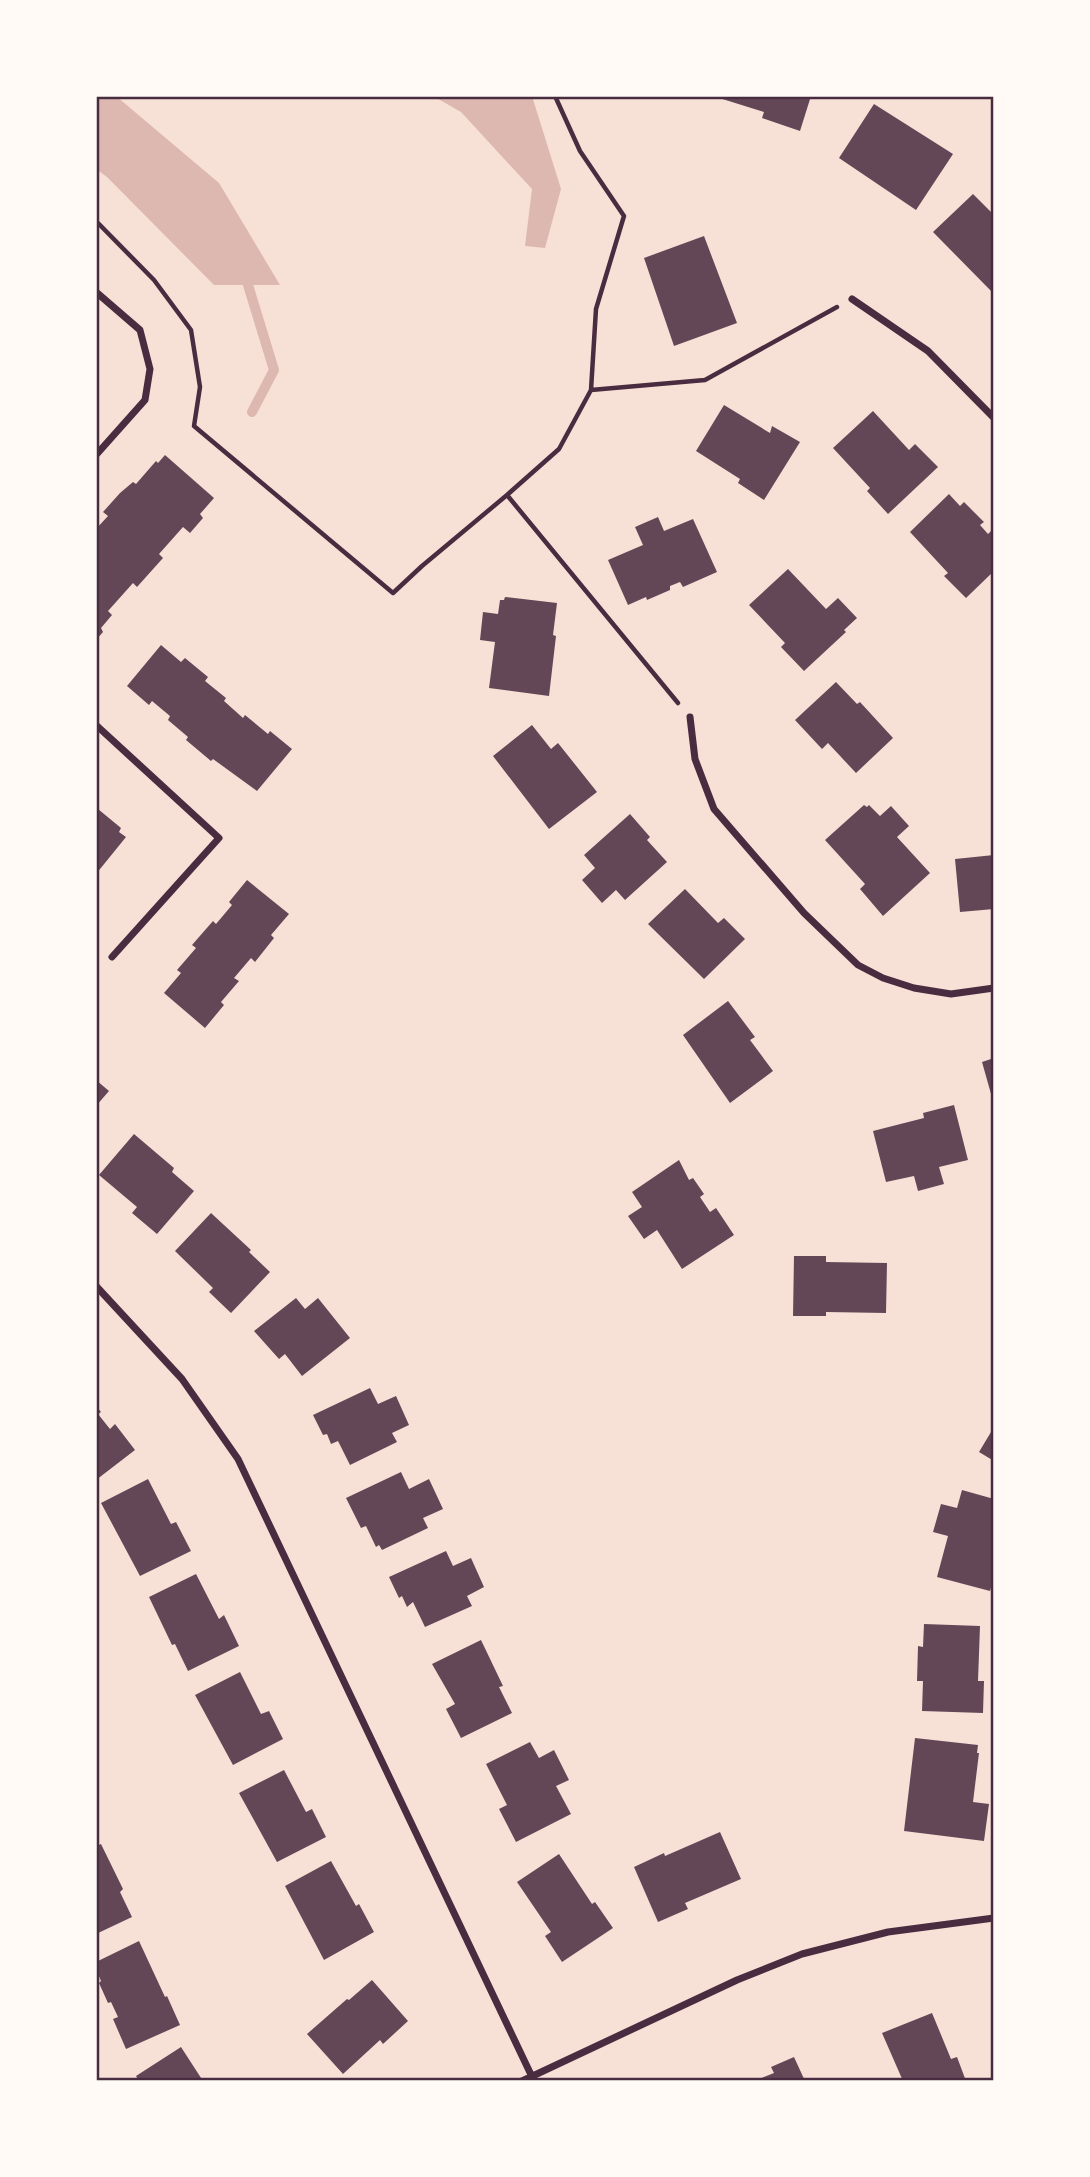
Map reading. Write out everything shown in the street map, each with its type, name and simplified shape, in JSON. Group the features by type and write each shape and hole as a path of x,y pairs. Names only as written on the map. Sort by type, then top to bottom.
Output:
{"street":[{"path":"96,292 140,330 150,369 145,400 96,455"},
{"path":"852,299 928,351 994,418"},
{"path":"690,717 695,759 714,809 804,913 858,965 883,978 914,988 951,994 994,988"},
{"path":"96,725 219,838 112,957"},
{"path":"96,1286 182,1379 238,1459 533,2079"},
{"path":"523,2081 533,2079 737,1980 802,1954 888,1932 994,1918"}],"path":[{"path":"96,221 154,280 191,330 200,387 194,426 393,593 559,449 591,390 596,309 624,216 580,151 555,96"},
{"path":"591,390 705,380 852,299"},
{"path":"507,495 690,717"}],"shaded area":[{"path":"96,96 116,96 219,183 280,285 214,285 96,169"},
{"path":"433,96 532,96 561,189 545,248 525,246 532,189 461,112"}],"building":[{"path":"811,96 800,131 762,118 764,112 716,97"},
{"path":"874,104 953,154 916,210 839,158"},
{"path":"973,194 994,215 994,294 933,232"},
{"path":"704,236 737,323 674,346 644,258"},
{"path":"724,405 770,433 772,426 800,442 764,500 738,483 740,479 696,451"},
{"path":"873,411 909,450 915,444 938,467 888,514 867,491 870,488 833,448"},
{"path":"165,455 214,498 200,514 203,518 190,533 183,527 159,554 163,558 137,587 133,583 108,611 112,615 101,628 103,632 96,640 96,529 108,516 103,512 120,493 133,482 136,484 156,461 158,463"},
{"path":"949,494 960,506 964,502 984,522 980,525 988,534 994,528 994,571 966,598 944,576 948,573 910,532"},
{"path":"658,517 664,531 693,519 717,572 683,587 680,582 670,586 670,590 628,605 608,560 643,545 635,527"},
{"path":"788,569 826,609 838,598 857,618 844,630 846,632 804,671 781,647 785,643 749,605"},
{"path":"505,597 557,603 549,696 489,688 495,642 480,640 483,612 498,614 500,600"},
{"path":"161,645 181,662 185,658 208,677 205,681 226,698 224,701 243,718 245,715 292,749 257,791 213,759 211,761 186,740 188,737 168,720 170,716 152,701 149,705 127,686"},
{"path":"836,682 857,704 860,702 893,738 856,773 828,743 822,749 795,720"},
{"path":"532,725 551,749 558,743 597,792 549,829 493,756"},
{"path":"864,805 869,805 880,816 891,806 909,826 897,837 930,873 883,916 860,889 865,884 825,840"},
{"path":"98,809 121,828 119,832 126,837 96,874"},
{"path":"630,814 650,837 647,840 667,862 625,900 616,890 602,903 582,880 595,868 584,855"},
{"path":"994,855 994,909 960,912 955,859"},
{"path":"247,880 289,914 271,935 274,938 255,962 251,958 234,978 239,981 221,1002 224,1005 205,1028 164,993 181,973 177,970 196,948 192,945 213,921 216,924 232,905 229,902"},
{"path":"685,889 718,923 724,918 745,939 704,979 648,924"},
{"path":"728,1001 755,1037 750,1040 773,1071 730,1103 683,1035"},
{"path":"994,1058 994,1101 993,1101 982,1062"},
{"path":"96,1080 109,1091 96,1106"},
{"path":"954,1105 968,1160 939,1167 944,1184 918,1191 914,1176 886,1182 873,1131 924,1118 923,1113"},
{"path":"134,1134 174,1168 172,1172 194,1191 157,1234 132,1213 137,1207 99,1175"},
{"path":"679,1160 689,1180 693,1178 704,1194 700,1197 710,1212 716,1208 734,1235 682,1269 657,1230 644,1239 628,1216 642,1207 632,1192"},
{"path":"211,1213 251,1250 249,1252 270,1272 231,1313 209,1292 213,1288 175,1251"},
{"path":"794,1256 826,1256 826,1262 887,1263 886,1313 826,1312 826,1316 793,1316"},
{"path":"296,1298 305,1309 318,1298 350,1338 302,1376 285,1354 279,1359 254,1331"},
{"path":"370,1388 378,1404 396,1396 409,1425 392,1433 397,1442 350,1465 338,1441 331,1444 313,1415"},
{"path":"96,1406 101,1412 98,1414 110,1429 115,1424 135,1450 96,1480"},
{"path":"994,1427 994,1461 979,1452"},
{"path":"401,1472 409,1489 429,1479 443,1509 423,1518 428,1528 382,1550 379,1545 376,1547 366,1526 361,1528 346,1498"},
{"path":"148,1479 171,1524 176,1522 191,1551 140,1576 101,1503"},
{"path":"962,1490 994,1499 994,1578 990,1591 937,1577 948,1536 933,1532 941,1504 957,1508"},
{"path":"446,1551 453,1566 471,1558 484,1587 467,1596 472,1606 425,1627 413,1602 407,1607 402,1596 399,1598 389,1577"},
{"path":"196,1574 219,1619 224,1615 239,1646 188,1671 149,1597"},
{"path":"924,1624 980,1626 978,1681 984,1681 983,1713 922,1711 923,1681 917,1681 918,1646 923,1647"},
{"path":"481,1640 503,1686 499,1687 512,1713 461,1738 446,1709 455,1704 432,1664"},
{"path":"240,1672 261,1714 269,1711 283,1739 233,1765 195,1695"},
{"path":"915,1738 978,1745 973,1802 989,1804 984,1841 904,1831"},
{"path":"530,1742 539,1758 554,1750 569,1780 556,1786 571,1814 516,1842 499,1809 507,1805 486,1764"},
{"path":"284,1770 306,1812 312,1809 326,1837 277,1862 239,1793"},
{"path":"720,1832 741,1879 685,1903 688,1909 658,1922 634,1867"},
{"path":"101,1844 123,1889 120,1892 132,1917 96,1934 96,1846"},
{"path":"559,1854 592,1904 595,1902 613,1928 562,1962 545,1936 551,1932 517,1882"},
{"path":"331,1861 374,1932 324,1960 285,1886"},
{"path":"139,1941 180,2025 126,2049 113,2019 118,2017 99,1983 101,1981 96,1962"},
{"path":"372,1980 408,2021 383,2044 380,2040 343,2074 307,2034"},
{"path":"932,2013 951,2059 957,2057 966,2081 903,2081 882,2033"},
{"path":"181,2047 203,2081 139,2081 136,2076"},
{"path":"794,2057 805,2081 754,2081 774,2073 771,2067"}],"waterway":[{"path":"248,285 274,370 252,412"}]}
